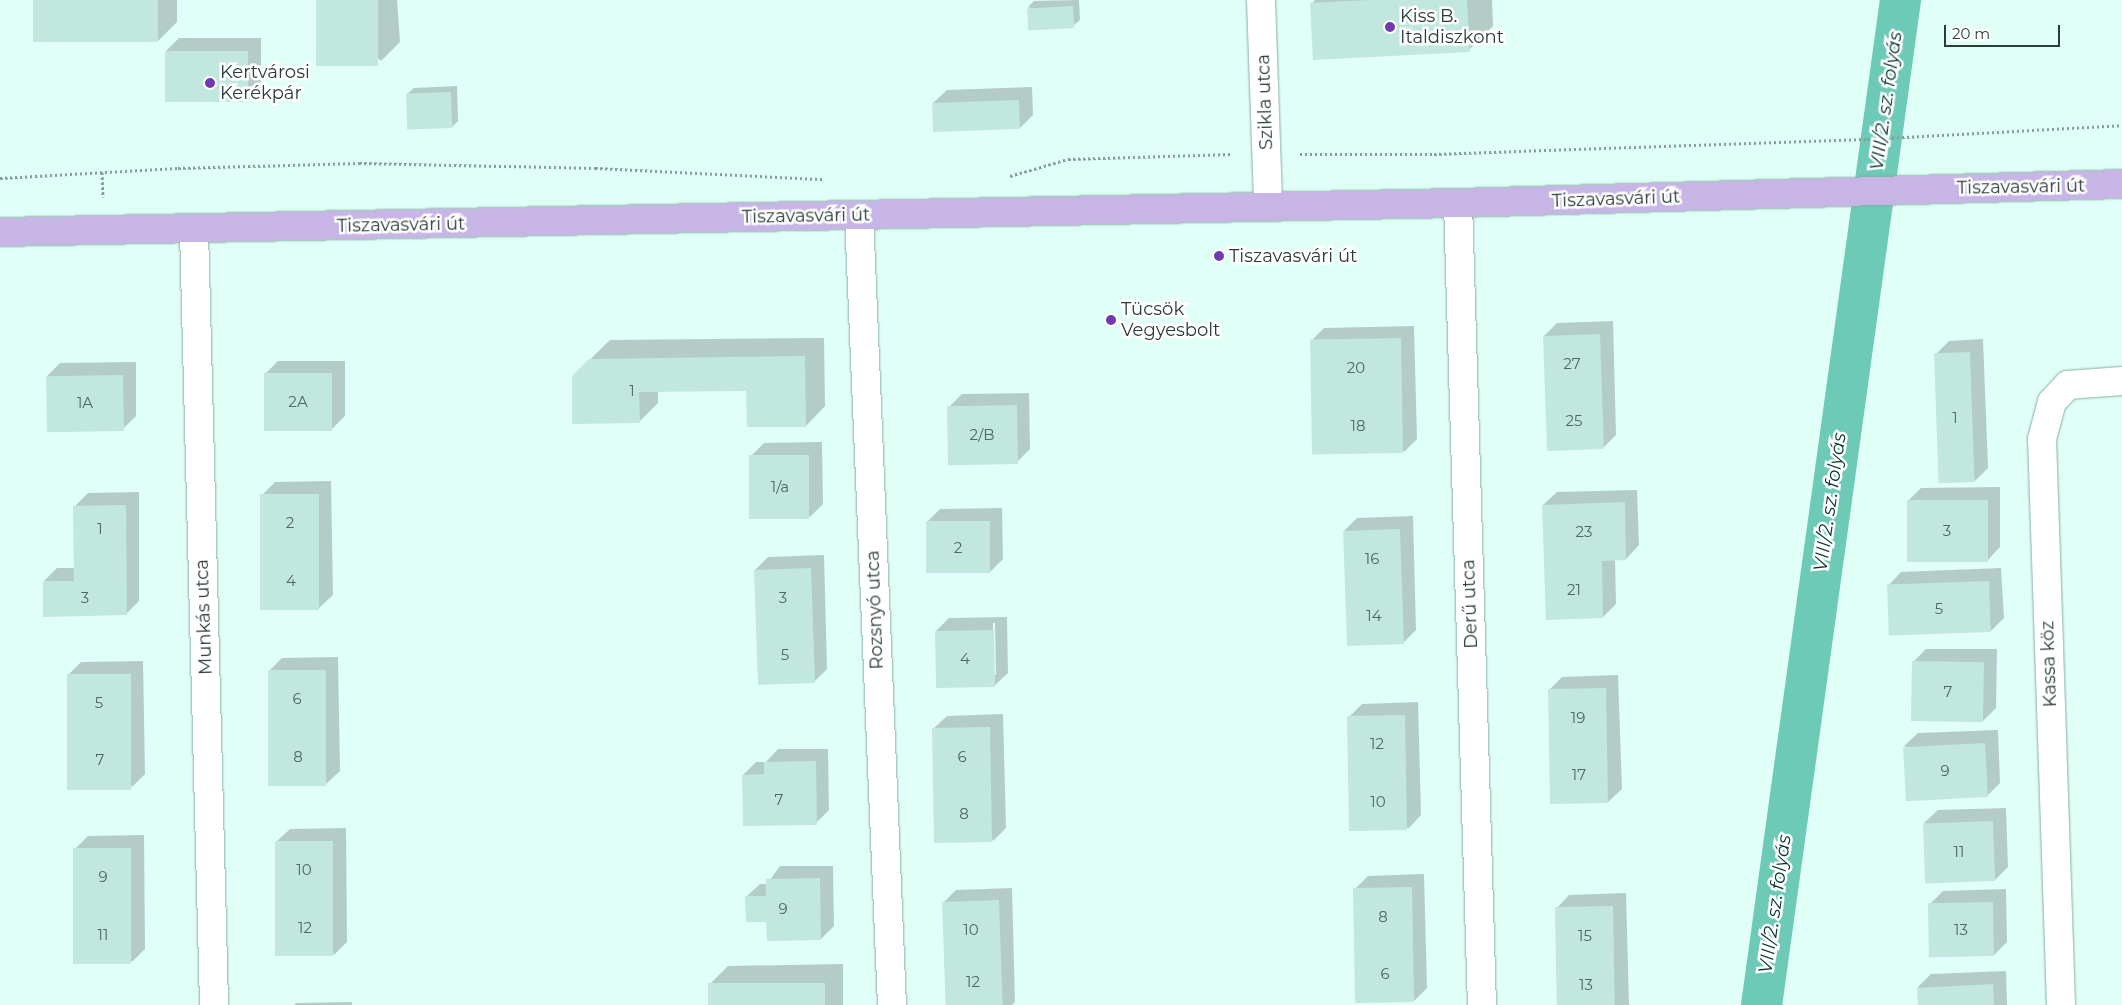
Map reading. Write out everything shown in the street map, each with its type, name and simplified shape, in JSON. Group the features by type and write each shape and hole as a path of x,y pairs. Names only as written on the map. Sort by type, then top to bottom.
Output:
{"main road":[{"name":"Tiszavasvári út","path":"0,232 194,230 1268,205 1458,203 2122,184"}],"street":[{"name":"Szikla utca","path":"1261,0 1268,154 1268,205"},
{"name":"Derű utca","path":"1458,203 1482,1005"},
{"name":"Rozsnyó utca","path":"859,215 892,1005"},
{"name":"Munkás utca","path":"194,230 214,1005"},
{"name":"Kassa köz","path":"2061,1005 2042,439 2052,402 2068,386 2122,381"}],"path":[{"path":"1006,177 1068,159 1268,154 1434,154 1867,139 2122,125"},
{"path":"0,178 178,168 359,163 595,168 835,180"}],"building":[{"path":"33,0 158,0 158,42 33,42"},
{"path":"316,0 378,0 378,66 316,66"},
{"name":"Kiss B. Italdiszkont","path":"1368,0 1467,0 1470,52 1313,60 1310,3"},
{"path":"1073,6 1074,28 1028,30 1027,8"},
{"path":"165,51 248,51 248,102 165,102"},
{"path":"451,92 452,128 407,130 406,94"},
{"path":"1019,100 1020,129 933,132 932,103"},
{"path":"1600,334 1604,449 1547,451 1543,336"},
{"path":"1401,338 1403,453 1312,455 1310,340"},
{"path":"1970,352 1975,482 1939,483 1934,353"},
{"path":"805,356 806,427 747,427 746,391 639,392 640,423 572,424 572,376 589,359"},
{"path":"264,373 332,373 332,431 264,431"},
{"path":"123,375 124,431 47,432 46,376"},
{"path":"1017,405 1018,464 948,465 947,406"},
{"path":"749,455 809,455 809,519 749,519"},
{"path":"260,494 319,494 319,610 260,610"},
{"path":"1907,500 1988,500 1988,562 1907,562"},
{"path":"1625,502 1626,560 1602,561 1603,618 1546,620 1542,505"},
{"path":"126,505 127,615 43,617 43,581 74,581 73,506"},
{"path":"926,521 990,521 990,573 926,573"},
{"path":"1400,529 1404,644 1347,646 1343,531"},
{"path":"811,568 815,683 758,685 754,570"},
{"path":"1989,581 1991,632 1889,636 1887,585"},
{"path":"994,630 995,687 936,688 935,631"},
{"path":"1912,661 1984,662 1983,722 1911,721"},
{"path":"268,670 326,670 326,786 268,786"},
{"path":"67,674 131,674 131,790 67,790"},
{"path":"1606,688 1608,803 1550,804 1548,689"},
{"path":"1405,715 1407,830 1349,831 1347,716"},
{"path":"990,727 992,842 934,843 932,728"},
{"path":"1985,743 1988,797 1906,801 1903,747"},
{"path":"816,761 817,825 743,826 742,775 764,774 764,762"},
{"path":"1993,821 1995,881 1925,883 1923,823"},
{"path":"275,841 333,841 333,956 275,956"},
{"path":"73,848 131,848 131,964 73,964"},
{"path":"820,878 821,940 767,941 766,922 746,922 745,896 766,896 766,879"},
{"path":"1412,887 1414,1002 1355,1003 1353,888"},
{"path":"999,900 1003,1005 946,1005 942,902"},
{"path":"1993,902 1994,956 1929,957 1928,903"},
{"path":"1613,906 1615,1005 1557,1005 1555,907"},
{"path":"708,983 825,983 825,1005 708,1005"},
{"path":"1993,984 1994,1005 1918,1005 1917,988"}],"waterway":[{"name":"VIII/2. sz. folyás","path":"1761,1005 1900,0"}],"place":[{"name":"Kiss B. Italdiszkont","path":"1390,27"},
{"name":"Kertvárosi Kerékpár","path":"210,83"},
{"name":"Tiszavasvári út","path":"1219,256"},
{"name":"Tücsök Vegyesbolt","path":"1111,320"}]}
